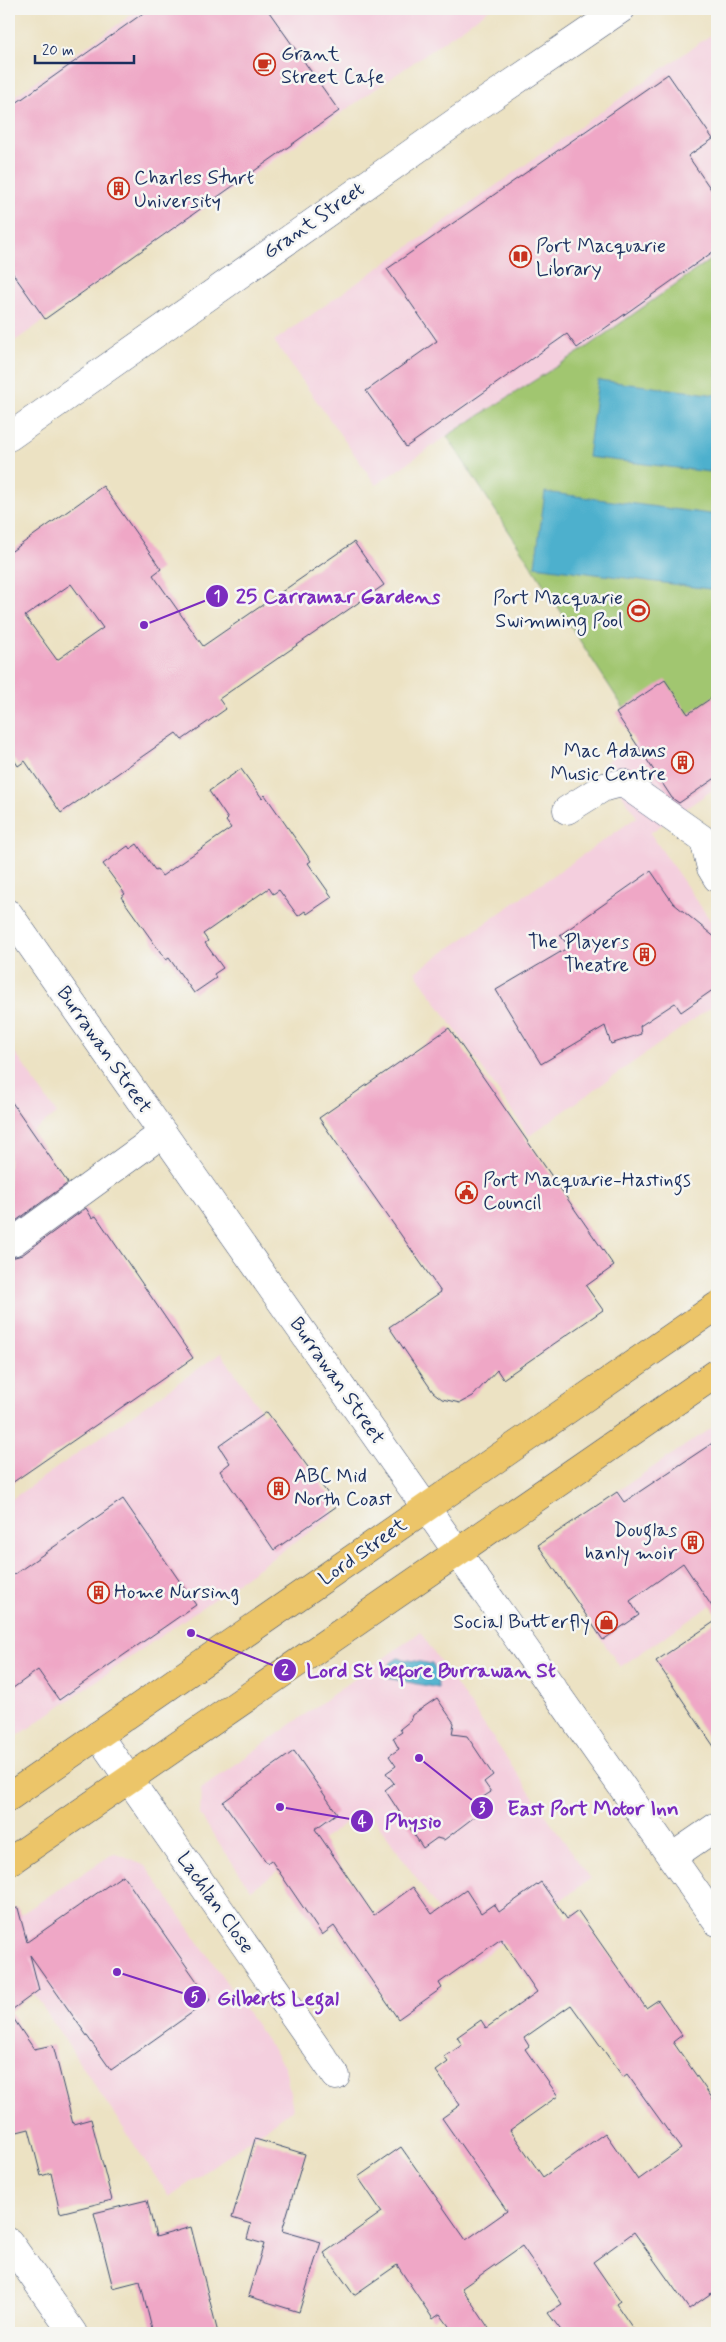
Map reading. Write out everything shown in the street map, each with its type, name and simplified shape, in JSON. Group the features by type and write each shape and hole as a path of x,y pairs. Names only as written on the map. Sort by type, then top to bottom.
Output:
{"main road":[{"name":"Lord Street","path":"9,1797 717,1306"},
{"path":"9,1862 717,1373"}],"street":[{"name":"Grant Street","path":"9,437 476,107 621,9"},
{"path":"567,810 604,786 623,783 704,840 711,868 717,878"},
{"name":"Burrawan Street","path":"9,914 717,1922"},
{"path":"13,1242 163,1133"},
{"name":"Lachlan Close","path":"98,1735 336,2076"},
{"path":"672,1857 717,1826"},
{"path":"9,2242 73,2333"}],"shaded area":[{"name":"Charles Sturt University","path":"140,9 490,9 9,345 9,100"},
{"name":"Port Macquarie Library","path":"715,32 717,35 717,255 584,349 447,436 376,485 274,341"},
{"path":"717,689 717,787 650,833 717,930 717,1003 529,1136 415,972 637,817 602,765"},
{"path":"9,1044 57,1114 9,1148"},
{"path":"221,1353 334,1515 9,1742 9,1501"},
{"path":"717,1424 717,1601 620,1667 538,1545"},
{"path":"420,1632 590,1879 475,1962 367,1808 251,1890 200,1815 201,1789"},
{"path":"114,1853 146,1866 285,2067 293,2109 169,2197 9,1956 9,1922"}],"green space":[{"name":"Port Macquarie Swimming Pool","path":"717,255 717,740 647,744 447,436 584,349"}],"water":[{"path":"598,380 717,395 717,414 710,472 588,457"},
{"path":"545,492 717,515 717,590 535,566"},
{"path":"398,1658 432,1664 437,1672 438,1688 387,1678 389,1664"}],"building":[{"name":"Charles Sturt University","path":"149,9 267,9 339,111 45,319 9,268 9,108"},
{"name":"Port Macquarie Library","path":"668,74 713,139 688,156 717,198 717,249 577,348 567,334 406,447 366,391 437,341 387,269"},
{"path":"103,486 161,569 153,575 203,646 354,542 384,585 219,699 226,709 182,740 176,733 61,813 25,761 18,766 9,752 9,553","holes":["71,584 103,628 57,660 25,616"]},
{"name":"Mac Adams Music Centre","path":"665,680 688,714 717,694 717,777 679,803 672,798 616,713"},
{"path":"241,769 262,798 265,795 311,861 308,863 332,897 307,914 305,911 298,916 279,890 273,894 269,888 203,934 208,941 205,943 223,968 214,974 216,978 194,993 169,958 166,960 121,897 125,894 103,864 128,846 130,849 137,844 155,870 157,869 162,876 231,828 226,821 228,819 209,791"},
{"name":"The Players Theatre","path":"651,871 673,903 717,939 717,987 681,1012 675,1003 640,1026 641,1034 611,1044 605,1026 541,1064 496,990 569,947 560,935"},
{"name":"Port Macquarie-Hastings Council","path":"449,1028 614,1266 586,1286 603,1310 503,1379 497,1370 473,1396 460,1403 442,1399 433,1392 389,1327 441,1292 319,1118"},
{"path":"9,1098 68,1183 9,1226"},
{"path":"86,1208 92,1218 96,1216 193,1358 9,1485 9,1257 22,1255"},
{"name":"ABC Mid North Coast","path":"267,1412 337,1506 274,1550 220,1471 230,1463 219,1446"},
{"path":"717,1440 717,1614 683,1563 630,1601 639,1615 603,1640 538,1545 617,1492 624,1502"},
{"name":"Home Nursing","path":"123,1499 196,1605 59,1700 38,1670 9,1691 9,1578"},
{"path":"717,1620 717,1751 656,1661"},
{"path":"437,1698 454,1723 452,1734 467,1736 493,1775 484,1782 491,1792 480,1799 486,1808 444,1840 437,1838 423,1848 385,1790 394,1783 386,1773 396,1766 389,1756 399,1749 393,1738 402,1732 400,1729 410,1721 412,1715"},
{"path":"294,1751 337,1813 315,1829 374,1915 413,1887 432,1914 466,1890 481,1913 494,1904 499,1912 541,1882 567,1919 578,1911 646,2008 658,2000 682,2035 673,2042 717,2105 717,2289 689,2309 634,2232 593,2262 620,2301 616,2304 636,2333 563,2333 548,2313 562,2304 522,2246 462,2288 492,2333 454,2333 440,2314 433,2319 397,2265 354,2295 324,2253 382,2212 358,2177 401,2147 466,2240 507,2211 442,2118 460,2105 436,2071 448,2062 444,2057 462,2045 457,2037 481,2020 486,2028 537,1992 501,1939 439,1983 442,1988 398,2019 334,1926 322,1935 271,1860 267,1863 223,1802","holes":["571,2005 623,2077 627,2074 681,2149 638,2180 605,2133 543,2177 510,2130 558,2096 525,2049 529,2046 524,2038"]},
{"path":"123,1875 210,2000 111,2070 30,1955 39,1990 9,2012 9,1909 18,1908 27,1942"},
{"path":"9,2012 34,2049 53,2045 73,2124 91,2119 112,2200 60,2213 51,2173 41,2176 29,2129 9,2134"},
{"path":"255,2139 305,2154 282,2231 321,2242 299,2312 248,2296 264,2244 247,2239 251,2224 232,2218"},
{"path":"147,2200 156,2237 191,2227 218,2333 153,2333 140,2281 113,2288 94,2213"}],"place":[{"name":"Grant Street Cafe","path":"265,65"},
{"name":"Charles Sturt University","path":"118,189"},
{"name":"Port Macquarie Library","path":"520,257"},
{"name":"Port Macquarie Swimming Pool","path":"639,610"},
{"name":"25 Carramar Gardens","path":"144,625"},
{"name":"Mac Adams Music Centre","path":"682,763"},
{"name":"The Players Theatre","path":"645,954"},
{"name":"Port Macquarie-Hastings Council","path":"467,1192"},
{"name":"ABC Mid North Coast","path":"278,1488"},
{"name":"Douglas hanly moir","path":"693,1542"},
{"name":"Home Nursing","path":"98,1592"},
{"name":"Social Butterfly","path":"606,1622"},
{"name":"Lord St before Burrawan St","path":"191,1633"},
{"name":"East Port Motor Inn","path":"419,1758"},
{"name":"Physio","path":"280,1807"},
{"name":"Gilberts Legal","path":"117,1972"}]}
